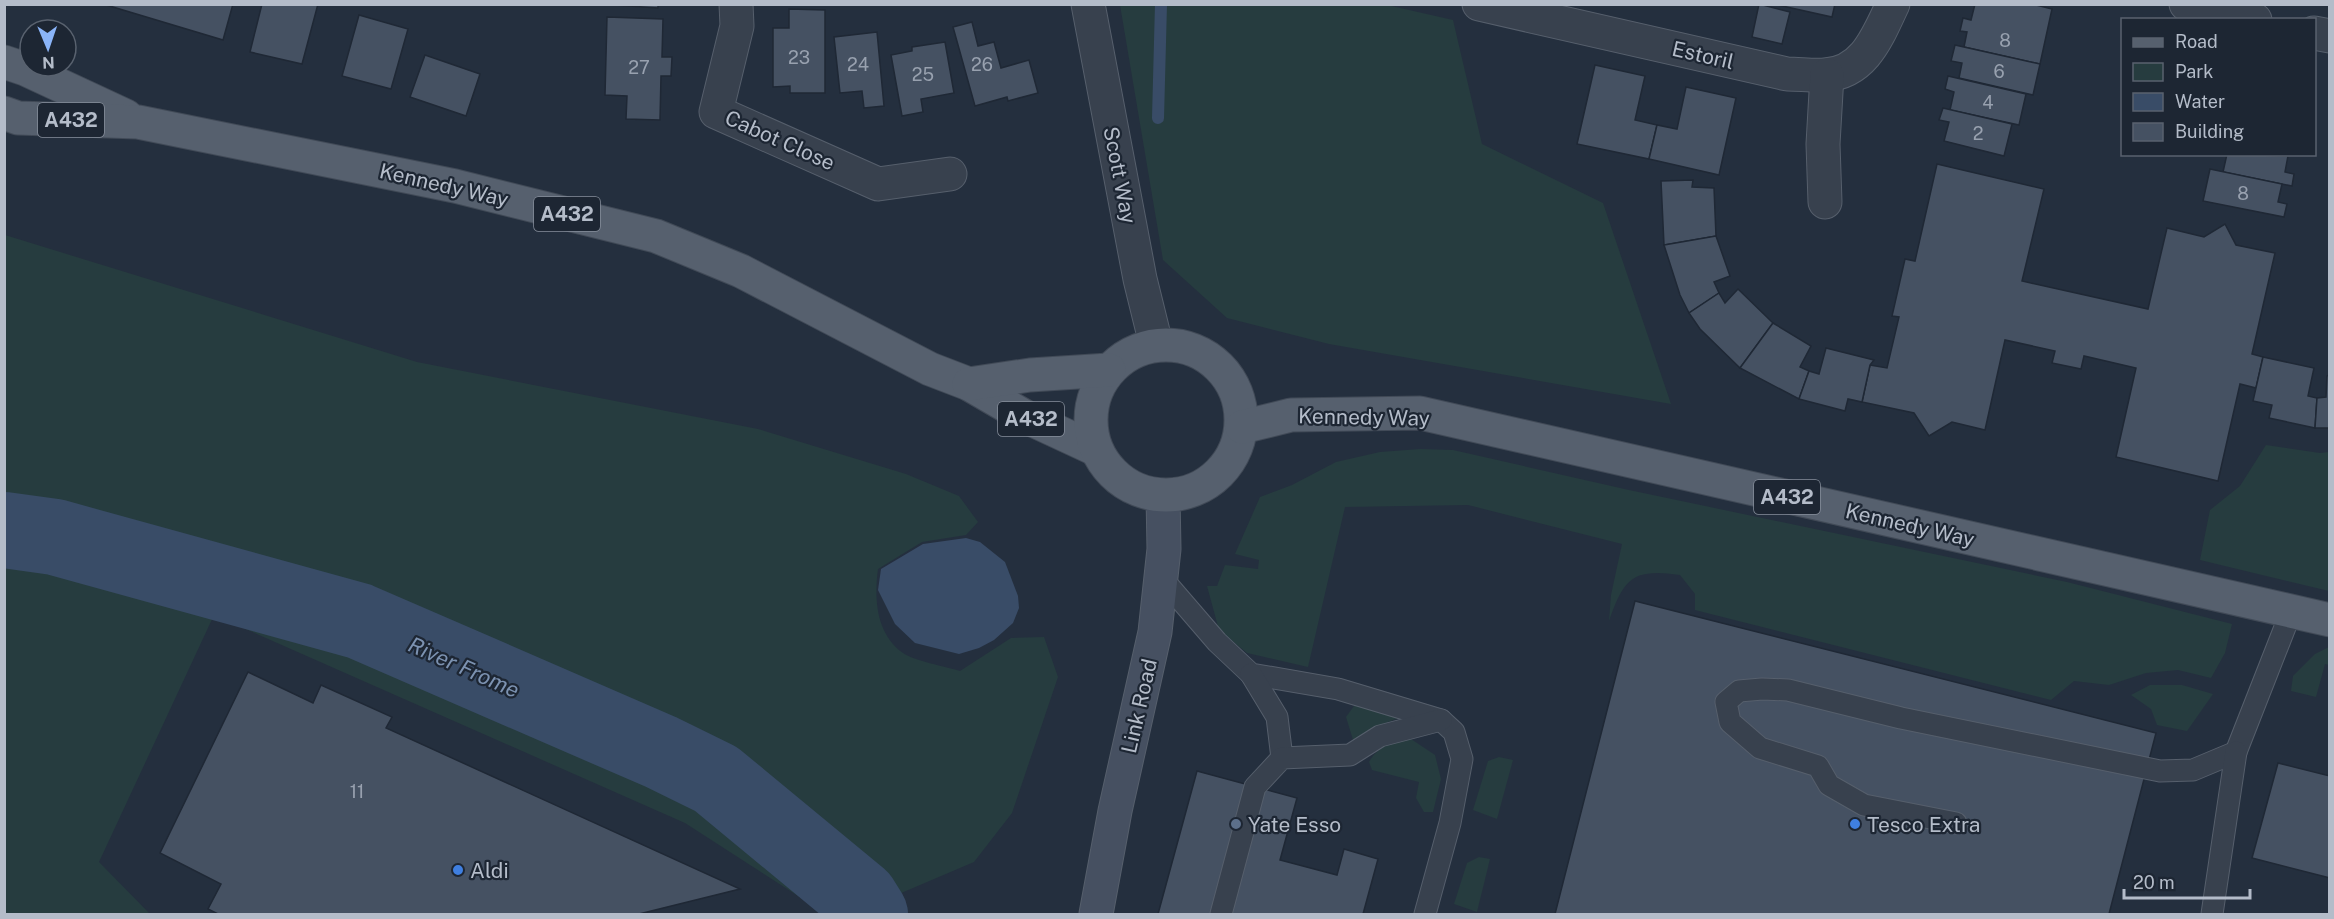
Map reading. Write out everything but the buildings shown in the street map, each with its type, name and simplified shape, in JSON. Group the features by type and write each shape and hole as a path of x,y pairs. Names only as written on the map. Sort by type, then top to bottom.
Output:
{"main road":[{"name":"Kennedy Way","path":"4,62 25,69 138,122"},
{"name":"Kennedy Way","path":"4,114 18,118 138,122 455,186 656,236 741,271 930,369 969,384 1024,416 1095,449"},
{"name":"A432","path":"1156,344 1187,346 1214,360 1234,384 1242,428 1234,455 1216,478 1191,493 1163,496 1135,490 1111,473 1095,449 1089,420 1094,393 1108,370 1130,353 1156,344"},
{"name":"Kennedy Way","path":"969,384 1030,375 1108,370"},
{"name":"Kennedy Way","path":"1242,428 1291,415 1420,413 2330,620"},
{"name":"Link Road","path":"1096,915 1115,811 1155,632 1164,549 1163,496"}],"street":[{"name":"Cabot Close","path":"736,4 737,26 716,112 878,184 950,174"},
{"name":"Scott Way","path":"1088,4 1140,279 1156,344"},
{"name":"Estoril","path":"1479,4 1788,74 1827,75 1853,67 1871,50 1893,4"},
{"path":"2186,4 2246,18"},
{"path":"1825,202 1823,144 1827,75"}],"lane":[{"path":"1161,577 1217,642 1251,674 1277,717 1282,758"},
{"path":"2212,915 2236,752 2291,612"},
{"path":"1251,674 1338,689 1441,720 1454,732 1462,759 1450,823 1425,915"},
{"path":"1956,823 1864,805 1829,784 1818,766 1760,748 1730,722 1726,702 1739,691 1788,690 1901,718 2160,771 2193,770 2236,752"},
{"path":"1221,915 1255,787 1282,758 1350,755 1380,736 1441,720"}],"green space":[{"path":"1120,5 1387,5 1453,20 1482,144 1603,203 1671,404 1329,344 1227,318 1163,260"},
{"path":"5,235 417,362 758,429 906,474 959,496 978,522 966,535 922,542 878,569 877,604 887,636 903,653 922,661 960,671 1011,638 1044,637 1058,677 1012,813 974,862 852,914 826,914 685,823 214,615 99,862 150,914 5,914"},
{"path":"2266,445 2320,453 2329,452 2329,591 2200,560 2210,510 2240,486"},
{"path":"1420,449 1453,450 1629,490 2067,582 2232,624 2225,653 2211,678 2178,670 2146,673 2109,685 2074,681 2051,700 1695,610 1695,594 1680,575 1651,573 1632,579 1620,595 1609,621 1611,595 1622,544 1468,505 1345,507 1308,667 1247,653 1219,630 1207,586 1217,586 1225,565 1258,569 1259,560 1235,554 1260,497 1292,485 1336,462 1380,452"},
{"path":"2329,647 2329,665 2325,664 2316,697 2291,691 2293,676 2315,654"},
{"path":"2150,685 2182,685 2213,694 2187,731 2157,725 2151,709 2131,695"},
{"path":"1354,706 1369,706 1402,717 1376,727 1354,743 1346,717"},
{"path":"1411,739 1435,755 1441,779 1433,812 1424,812 1416,798 1419,782 1372,770 1369,762 1387,745"},
{"path":"1499,757 1513,760 1497,819 1473,810 1488,761"},
{"path":"1479,857 1490,859 1477,912 1454,904 1467,863"}],"water":[{"path":"966,538 980,542 1005,562 1018,596 1019,608 1013,623 994,640 979,648 959,654 915,643 895,624 878,590 881,569 923,544"}],"waterway":[{"path":"1158,118 1161,4"},
{"name":"River Frome","path":"4,530 55,537 359,621 661,752 716,779 860,898 870,914"}],"place":[{"name":"Yate Esso","path":"1236,824"},
{"name":"Tesco Extra","path":"1855,824"},
{"name":"Aldi","path":"458,870"}]}
